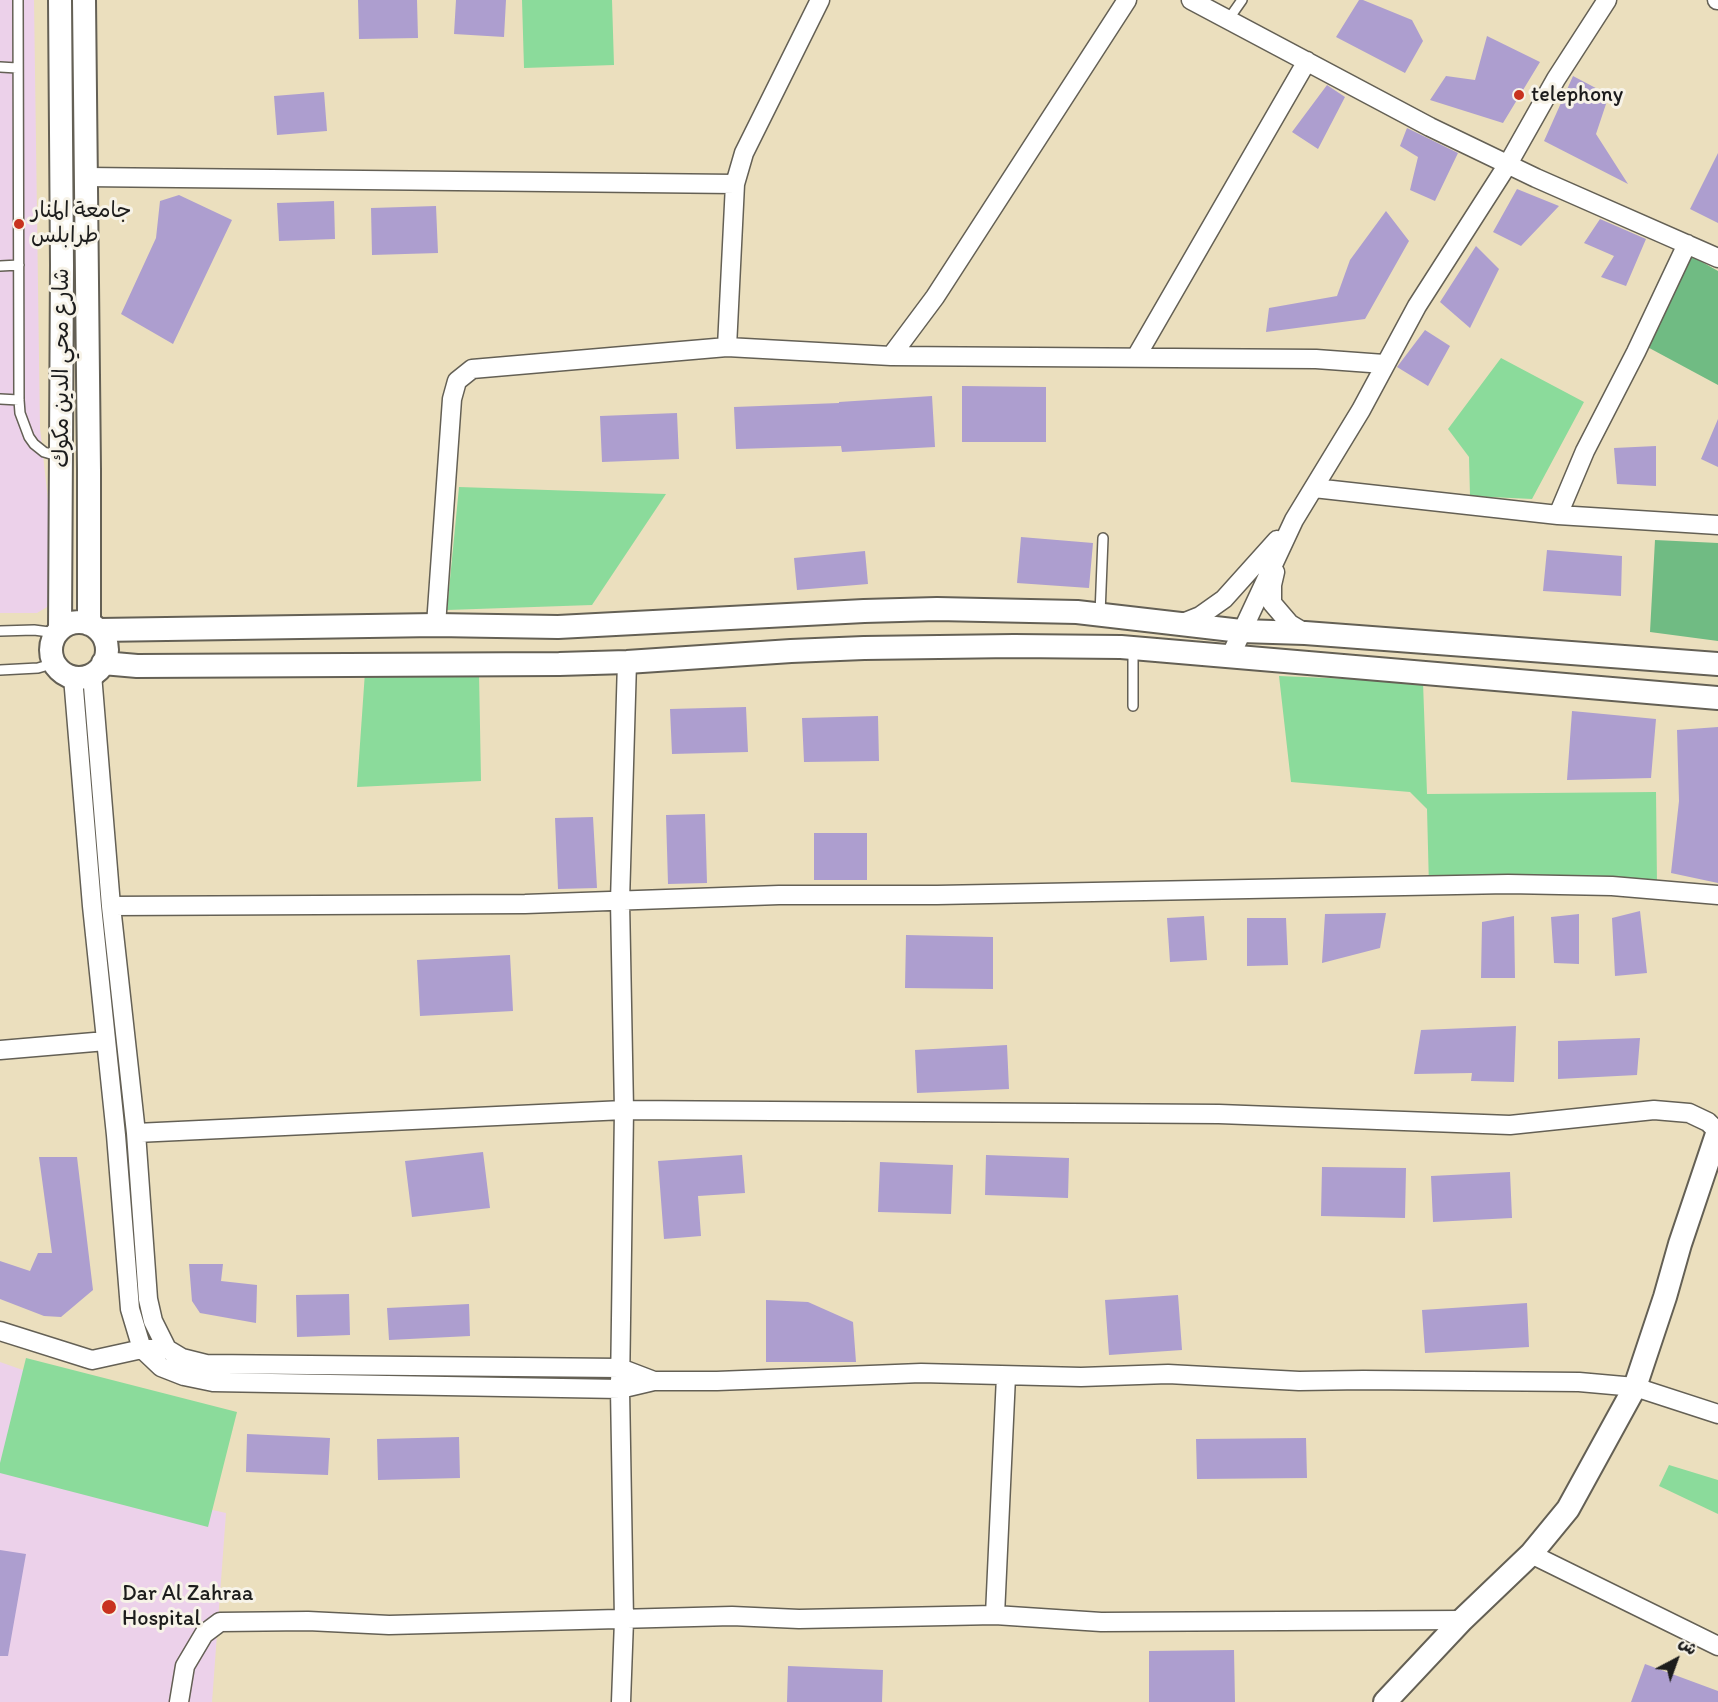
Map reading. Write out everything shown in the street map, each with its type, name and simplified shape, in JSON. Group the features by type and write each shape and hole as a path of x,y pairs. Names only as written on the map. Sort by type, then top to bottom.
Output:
{"street":[{"name":"شارع محي الدين مكوك","path":"59,631 62,457 60,0"},
{"name":"شارع محي الدين مكوك","path":"84,0 94,627"},
{"path":"727,347 735,184 744,153 820,0"},
{"path":"891,356 935,297 1127,0"},
{"path":"1191,0 1431,127 1718,258"},
{"path":"1230,657 1294,520 1360,410 1423,297 1508,164 1556,79 1607,0"},
{"path":"1136,357 1307,61"},
{"path":"86,177 735,184"},
{"path":"1558,514 1585,451 1688,244"},
{"path":"62,265 87,265"},
{"path":"436,625 452,399 457,381 472,369 727,347 891,356 1316,359 1384,364"},
{"path":"1314,488 1558,514 1718,525"},
{"path":"1170,622 1185,622 1224,599 1294,520"},
{"path":"1294,520 1278,560 1272,585 1272,603 1290,624 1305,633"},
{"path":"1718,664 1305,633 1241,631 1077,612 937,609 558,627 436,625 94,627 74,622 59,631 52,642 51,653 59,670 89,672 137,666 627,662 791,651 934,646 1133,648 1718,698"},
{"path":"94,627 106,646 89,672 87,851 130,1309 142,1350 161,1367 184,1376 213,1382 620,1389 654,1381 717,1382 921,1373 1081,1377 1168,1374 1299,1381 1579,1382 1635,1387 1718,1414"},
{"path":"558,627 559,664"},
{"path":"621,1702 624,1620 620,1389 624,1110 620,901 627,662"},
{"path":"89,672 111,906 136,1133 148,1299 153,1321 167,1349 182,1358 206,1364 621,1368 654,1381"},
{"path":"111,906 513,904 780,895 937,895 1508,884 1612,886 1718,895"},
{"path":"104,1018 123,1016"},
{"path":"0,1050 106,1041"},
{"path":"136,1133 624,1110 1219,1114 1510,1125 1654,1110 1689,1113 1708,1122 1718,1131 1635,1387 1568,1509 1532,1554 1462,1620 1385,1702"},
{"path":"0,1331 92,1360 142,1350 167,1349"},
{"path":"995,1615 1006,1376"},
{"path":"1532,1554 1718,1646"},
{"path":"179,1702 185,1666 204,1634 220,1622 389,1625 732,1616 800,1619 995,1615 1112,1622 1462,1620"}],"lane":[{"path":"18,0 20,413 34,444 44,452 62,457"},
{"path":"1228,20 1242,0"},
{"path":"0,67 17,68"},
{"path":"0,266 19,265"},
{"path":"0,399 19,400"},
{"path":"1100,615 1103,538"},
{"path":"0,631 59,631"},
{"path":"1133,648 1133,706"},
{"path":"0,670 38,668 54,663"}],"shaded area":[{"name":"جامعة المنار طرابلس","path":"0,0 34,0 40,428 53,545 53,598 47,607 37,613 0,613"},
{"name":"Dar Al Zahraa Hospital","path":"0,1362 37,1375 16,1466 226,1513 212,1702 0,1702"}],"green space":[{"path":"522,0 612,0 614,65 524,68"},
{"path":"1688,254 1718,271 1718,385 1640,343"},
{"path":"1501,358 1584,402 1532,499 1470,496 1469,457 1448,429"},
{"path":"459,487 666,494 592,605 447,610"},
{"path":"1655,540 1718,543 1718,641 1650,632"},
{"path":"365,672 479,672 481,781 357,787"},
{"path":"1279,676 1423,682 1427,794 1656,792 1657,885 1429,887 1427,809 1410,792 1291,782"},
{"path":"26,1358 237,1412 208,1527 0,1473 0,1463"},
{"path":"1669,1465 1718,1480 1718,1514 1659,1486"}],"building":[{"path":"358,0 417,0 418,38 359,39"},
{"path":"456,0 506,0 504,37 454,34"},
{"path":"1359,0 1412,20 1423,41 1405,73 1336,37"},
{"path":"1487,36 1540,62 1503,123 1430,100 1446,76 1475,80"},
{"path":"1573,76 1609,95 1596,134 1628,184 1544,141"},
{"path":"1327,85 1345,97 1318,149 1292,132"},
{"path":"324,92 327,131 277,135 274,96"},
{"path":"1407,128 1458,153 1435,201 1410,190 1418,157 1400,146"},
{"path":"1718,153 1718,223 1690,209"},
{"path":"1517,189 1559,206 1521,246 1493,232"},
{"path":"179,195 232,220 173,344 121,314 156,238 160,201"},
{"path":"334,201 335,239 279,241 277,203"},
{"path":"436,206 438,253 372,255 371,208"},
{"path":"1386,211 1409,241 1365,319 1266,332 1269,308 1337,296 1350,260"},
{"path":"1600,219 1646,239 1626,286 1601,277 1614,256 1584,243"},
{"path":"1476,246 1499,269 1470,328 1440,302"},
{"path":"1425,330 1450,346 1428,386 1397,367"},
{"path":"962,386 1046,387 1046,442 962,442"},
{"path":"932,396 935,447 842,452 841,446 736,449 734,407 839,403"},
{"path":"677,413 679,459 602,462 600,416"},
{"path":"1718,419 1718,467 1701,459"},
{"path":"1656,446 1656,486 1617,484 1614,448"},
{"path":"1021,537 1093,543 1089,588 1017,583"},
{"path":"1547,550 1622,556 1621,596 1543,591"},
{"path":"865,551 868,584 797,590 794,558"},
{"path":"746,707 748,752 672,754 670,709"},
{"path":"1572,711 1656,719 1651,778 1567,780"},
{"path":"878,716 879,761 804,762 802,718"},
{"path":"1718,727 1718,883 1671,873 1679,801 1677,730"},
{"path":"705,814 707,883 668,884 666,815"},
{"path":"593,817 597,888 558,889 555,818"},
{"path":"814,833 867,833 867,880 814,880"},
{"path":"1640,911 1647,973 1615,976 1612,918"},
{"path":"1386,913 1380,948 1322,963 1325,914"},
{"path":"1579,914 1579,964 1554,963 1551,917"},
{"path":"1204,916 1207,960 1170,962 1167,918"},
{"path":"1514,916 1515,978 1481,978 1482,922"},
{"path":"1247,918 1286,918 1288,965 1247,966"},
{"path":"906,935 993,937 993,989 905,988"},
{"path":"510,955 513,1011 420,1016 417,960"},
{"path":"1516,1026 1514,1082 1471,1081 1472,1073 1414,1074 1421,1030"},
{"path":"1640,1038 1637,1075 1558,1079 1558,1041"},
{"path":"1007,1045 1009,1089 917,1093 915,1050"},
{"path":"483,1152 490,1208 412,1217 405,1161"},
{"path":"742,1155 745,1193 698,1196 701,1236 664,1239 658,1161"},
{"path":"986,1155 1069,1158 1068,1198 985,1195"},
{"path":"39,1157 77,1157 93,1290 61,1317 44,1316 0,1299 0,1261 30,1271 38,1253 52,1253"},
{"path":"880,1162 953,1165 951,1214 878,1212"},
{"path":"1322,1167 1406,1168 1405,1218 1321,1216"},
{"path":"1510,1172 1512,1218 1433,1222 1431,1176"},
{"path":"189,1264 223,1264 221,1281 257,1285 256,1323 200,1313 192,1301"},
{"path":"349,1294 350,1335 297,1337 296,1295"},
{"path":"1178,1295 1182,1350 1109,1355 1105,1300"},
{"path":"766,1300 808,1302 853,1322 856,1362 766,1362"},
{"path":"1527,1303 1529,1347 1425,1353 1422,1310"},
{"path":"469,1304 470,1336 389,1340 387,1308"},
{"path":"247,1434 330,1438 328,1475 246,1472"},
{"path":"459,1437 460,1478 378,1480 377,1439"},
{"path":"1306,1438 1307,1478 1197,1479 1196,1439"},
{"path":"0,1550 26,1554 8,1656 0,1656"},
{"path":"1234,1650 1235,1702 1149,1702 1149,1651"},
{"path":"1645,1664 1718,1691 1718,1702 1631,1702"},
{"path":"788,1666 883,1670 882,1702 787,1702"}],"place":[{"name":"telephony","path":"1519,95"},
{"name":"جامعة المنار طرابلس","path":"19,224"},
{"name":"Dar Al Zahraa Hospital","path":"109,1607"}]}
